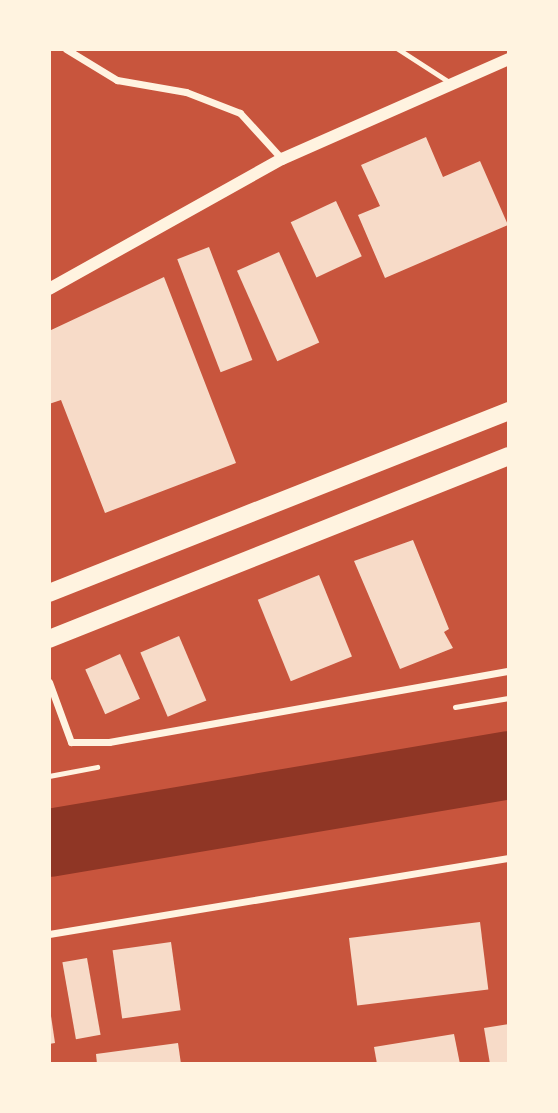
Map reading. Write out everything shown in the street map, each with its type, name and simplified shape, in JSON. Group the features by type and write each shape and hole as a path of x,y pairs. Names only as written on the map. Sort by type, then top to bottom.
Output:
{"main road":[{"path":"49,593 509,411"},
{"path":"49,639 509,456"}],"street":[{"path":"66,49 117,80 186,92 240,113 282,159"},
{"path":"49,289 282,159 509,59"},
{"path":"49,682 71,742 109,742 509,671"},
{"path":"49,934 509,858"}],"lane":[{"path":"398,49 452,84"}],"path":[{"path":"49,776 61,774"}],"building":[{"path":"426,137 443,177 480,161 508,225 385,278 358,215 380,206 361,165"},
{"path":"336,201 362,256 316,277 291,222"},
{"path":"209,247 252,360 221,372 177,259"},
{"path":"279,252 319,342 277,361 237,271"},
{"path":"164,277 236,463 105,513 61,400 49,404 49,331"},
{"path":"413,540 449,629 444,632 453,648 400,669 354,561"},
{"path":"319,575 352,657 291,681 258,600"},
{"path":"179,636 206,700 168,717 140,652"},
{"path":"120,654 140,699 105,714 85,669"},
{"path":"480,922 488,989 357,1006 349,938"},
{"path":"171,942 181,1010 122,1019 113,950"},
{"path":"87,958 101,1035 76,1039 62,962"},
{"path":"51,1016 55,1043 49,1044 49,1017"},
{"path":"509,1024 509,1064 490,1064 484,1028"},
{"path":"454,1034 460,1064 377,1064 374,1047"},
{"path":"178,1043 181,1064 97,1064 96,1054"}],"waterway":[{"path":"49,843 509,765"}]}
